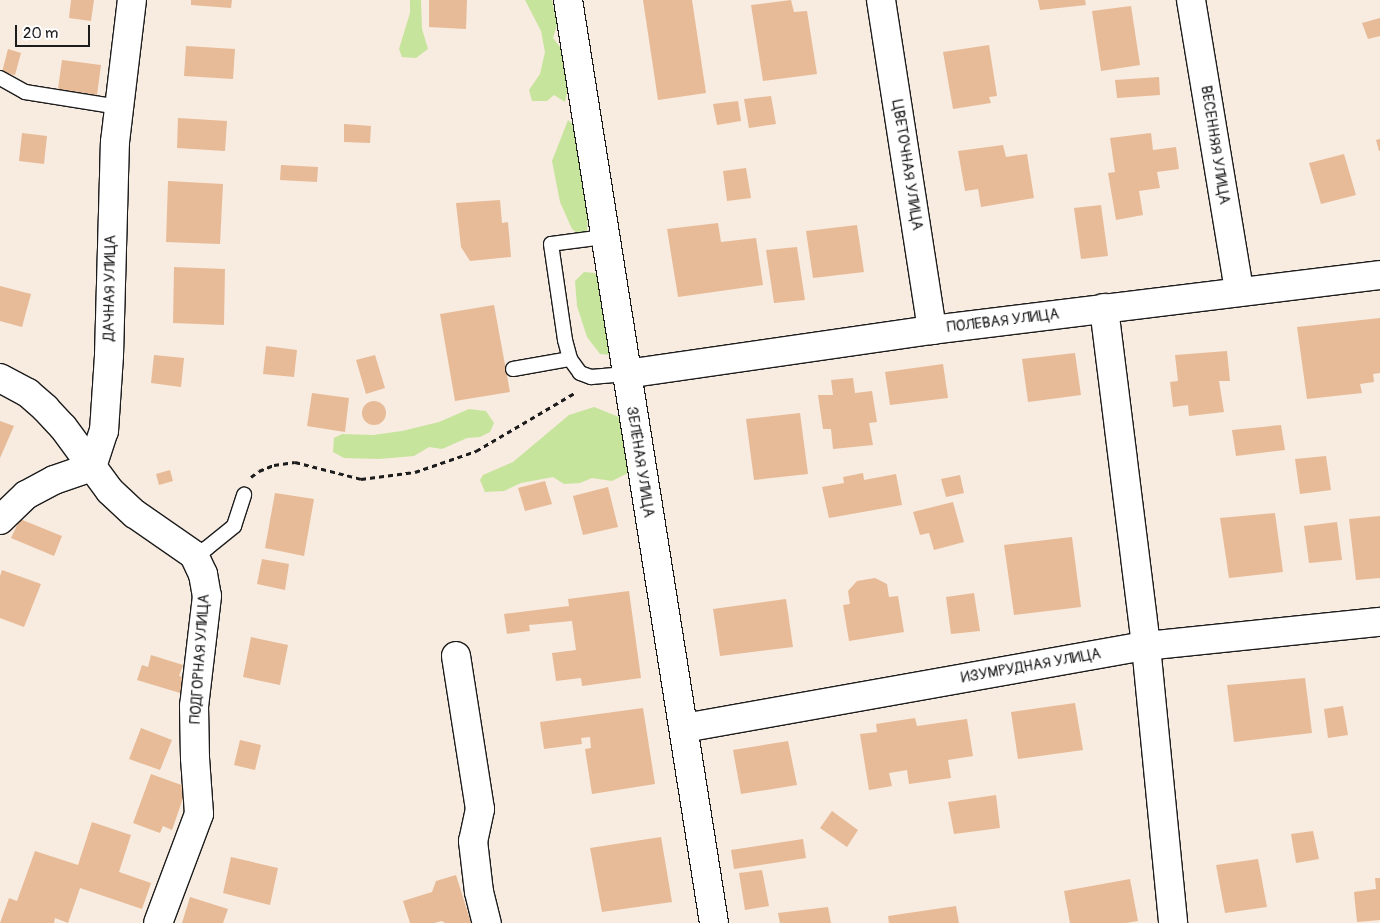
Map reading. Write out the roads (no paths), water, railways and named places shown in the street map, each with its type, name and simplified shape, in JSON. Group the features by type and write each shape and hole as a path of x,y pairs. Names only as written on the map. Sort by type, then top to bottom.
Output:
{"street":[{"name":"ДАЧНАЯ УЛИЦА","path":"92,467 104,431 111,291 111,229 119,107 132,0"},
{"name":"ЗЕЛЁНАЯ УЛИЦА","path":"568,0 714,923"},
{"name":"ЦВЕТОЧНАЯ УЛИЦА","path":"882,0 932,330"},
{"name":"ВЕСЕННЯЯ УЛИЦА","path":"1191,0 1239,291"},
{"name":"ПОЛЕВАЯ УЛИЦА","path":"626,374 932,330 1380,275"},
{"path":"1104,308 1146,646 1173,923"},
{"path":"0,378 28,393 45,408 63,427 110,491 135,514 194,555"},
{"path":"0,520 26,495 54,480 92,467"},
{"name":"ПОДГОРНАЯ УЛИЦА","path":"158,923 199,814 194,758 194,706 207,596 203,574 194,555"},
{"name":"ИЗУМРУДНАЯ УЛИЦА","path":"684,728 1146,646 1380,622"},
{"path":"456,656 480,809 472,841 479,892 487,923"}],"lane":[{"path":"0,78 25,92 119,107"},
{"path":"604,237 551,244 570,359 580,373 590,377 626,374"},
{"path":"513,369 570,359"},
{"path":"194,555 218,540 234,526 244,495"}]}
